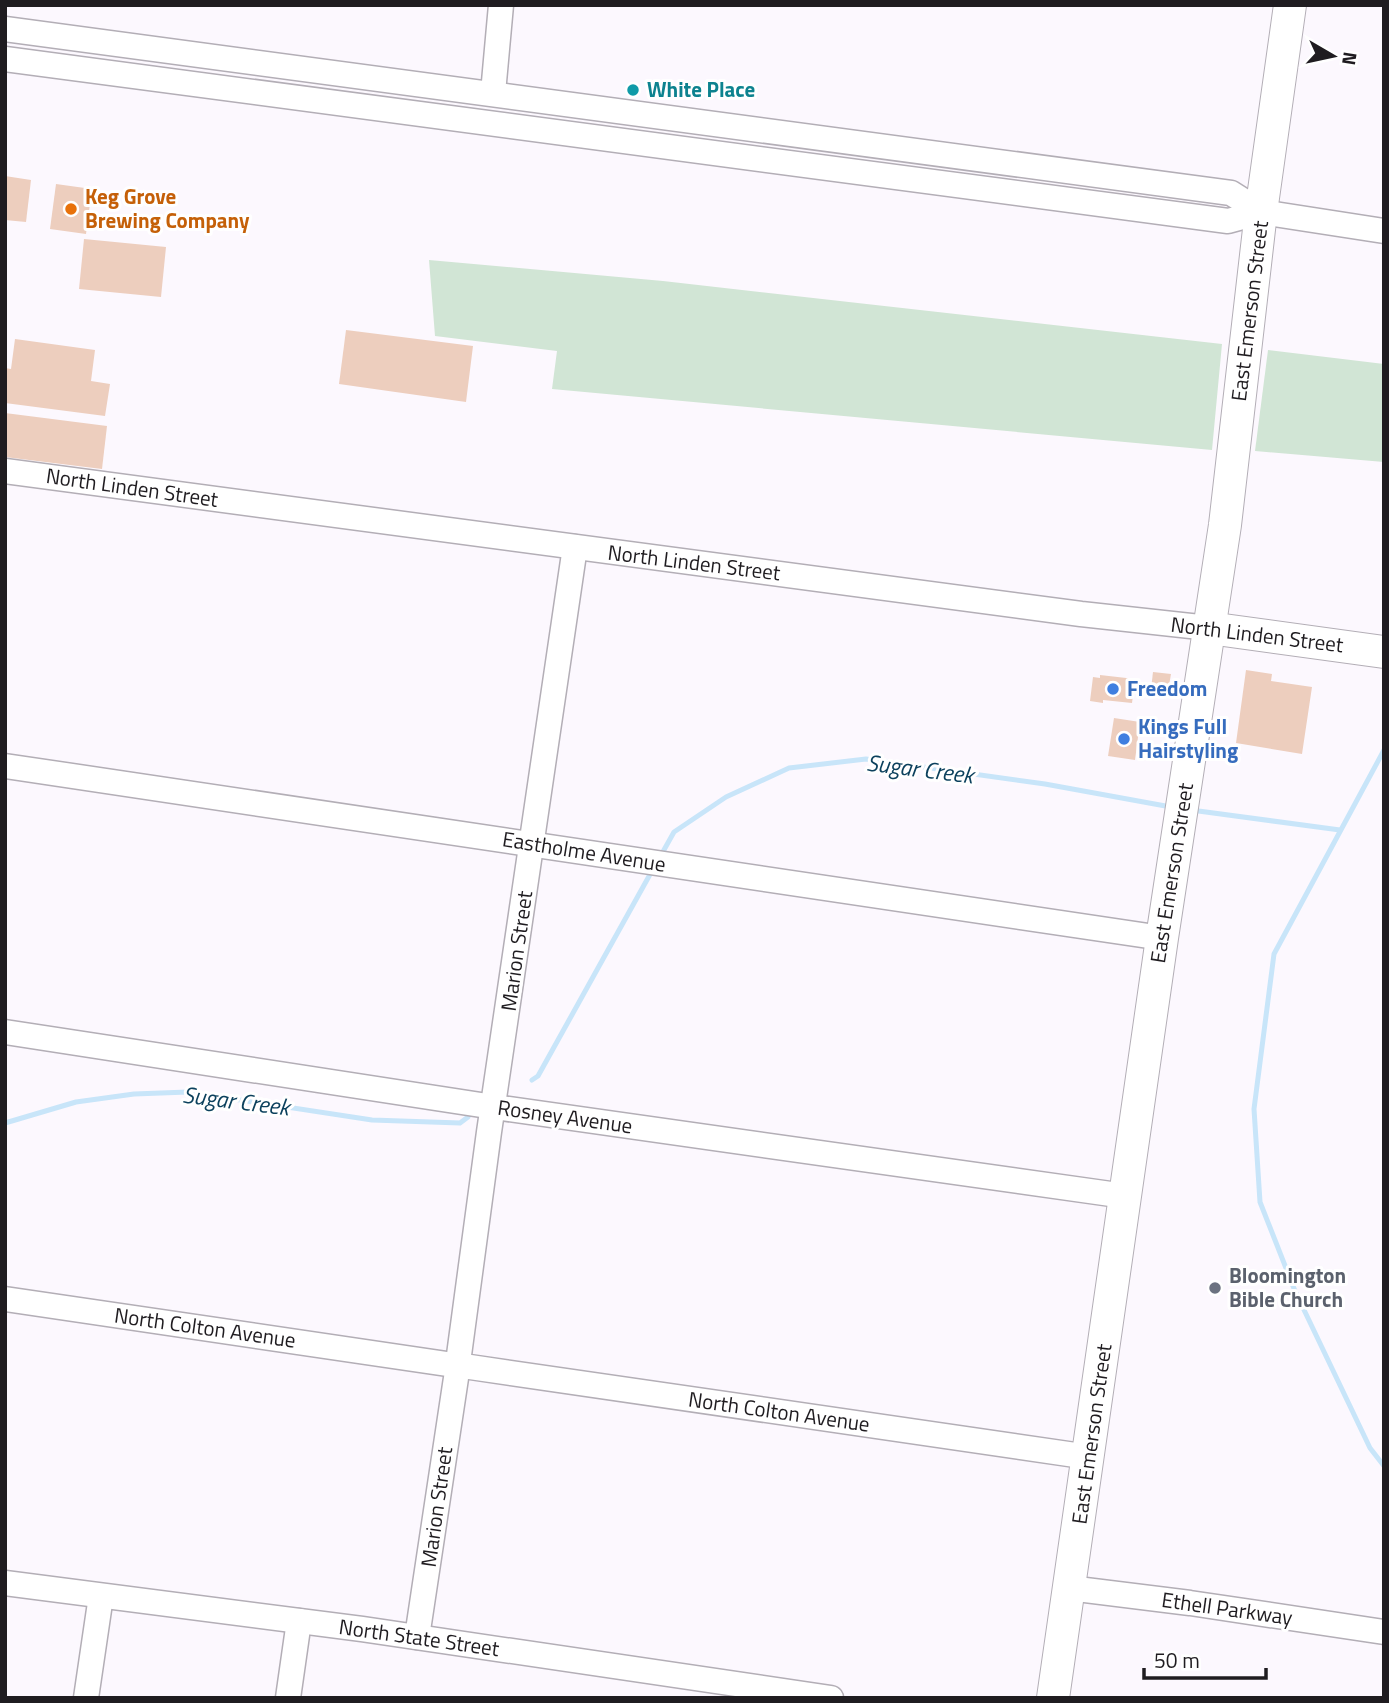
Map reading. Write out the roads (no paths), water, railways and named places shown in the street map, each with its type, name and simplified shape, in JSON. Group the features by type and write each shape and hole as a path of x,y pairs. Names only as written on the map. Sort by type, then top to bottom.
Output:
{"main road":[{"name":"East Emerson Street","path":"1053,1698 1229,492 1261,212 1290,5"},
{"name":"North Linden Street","path":"1209,628 1384,652"}],"street":[{"path":"493,93 501,5"},
{"path":"5,29 1231,193 1261,212 1384,231"},
{"path":"226,88 231,58"},
{"path":"5,59 1228,221 1261,212"},
{"path":"486,122 479,116 476,107 480,98 493,93"},
{"path":"842,170 846,141"},
{"path":"918,180 922,151"},
{"name":"North Linden Street","path":"5,471 1209,628"},
{"name":"Marion Street","path":"417,1637 575,547"},
{"name":"Eastholme Avenue","path":"5,766 1162,938"},
{"name":"Rosney Avenue","path":"5,1032 494,1107 1125,1196"},
{"name":"North Colton Avenue","path":"5,1299 1089,1457"},
{"name":"North State Street","path":"5,1583 417,1637 831,1698"},
{"name":"Ethell Parkway","path":"1069,1588 1384,1632"},
{"path":"86,1698 101,1596"},
{"path":"288,1698 299,1621"}],"waterway":[{"name":"Sugar Creek","path":"1384,750 1274,954 1254,1109 1260,1202 1295,1291 1370,1448 1384,1466"},
{"name":"Sugar Creek","path":"660,857 674,832 726,797 789,768 866,759 1045,784 1171,807"},
{"name":"Sugar Creek","path":"1191,810 1340,830"},
{"name":"Sugar Creek","path":"532,1080 538,1076 653,869"},
{"name":"Sugar Creek","path":"5,1123 76,1102 134,1094 188,1092 372,1120 460,1123 468,1117"}],"place":[{"name":"White Place","path":"633,90"},
{"name":"Keg Grove Brewing Company","path":"71,209"},
{"name":"Freedom","path":"1113,689"},
{"name":"Kings Full Hairstyling","path":"1124,739"},
{"name":"Bloomington Bible Church","path":"1215,1288"}]}
